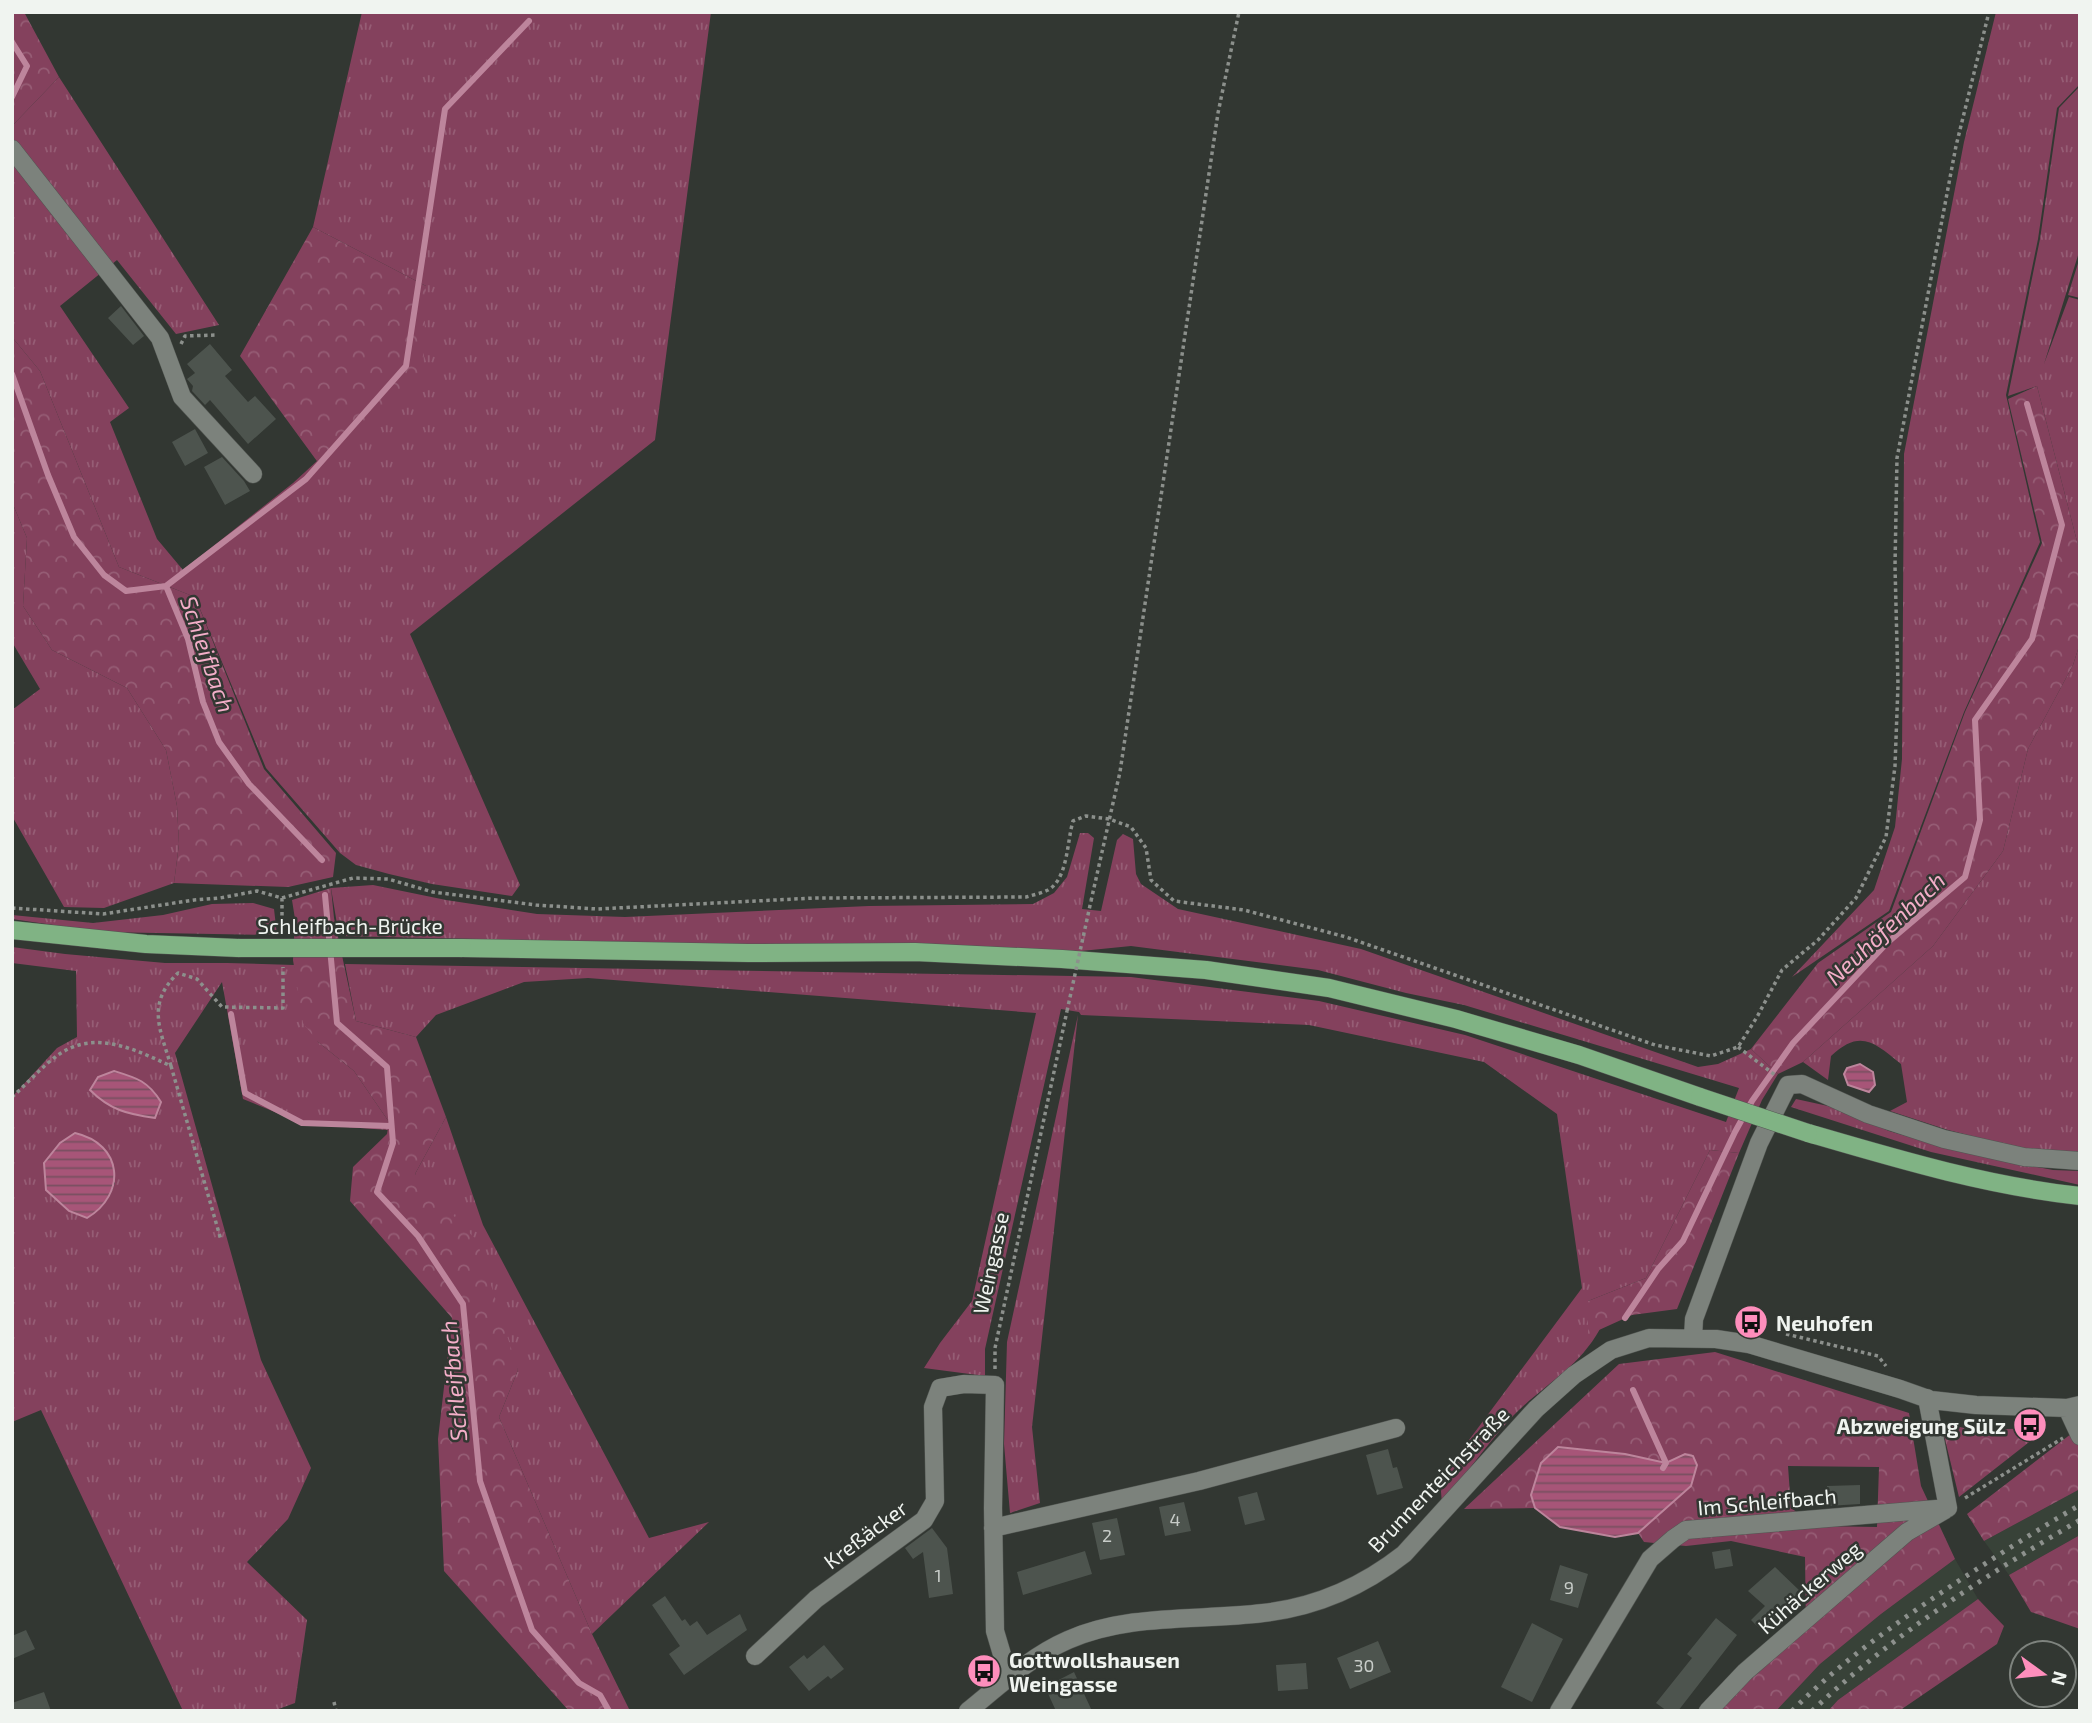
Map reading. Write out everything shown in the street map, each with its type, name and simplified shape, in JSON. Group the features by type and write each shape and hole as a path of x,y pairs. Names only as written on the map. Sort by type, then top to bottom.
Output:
{"main road":[{"name":"Schleifbach-Brücke","path":"12,930 146,944 238,948 915,952 1206,970 1329,988 1456,1018 1579,1055 1808,1133 1930,1168 2051,1193 2080,1196"}],"street":[{"path":"12,149 160,338 182,397 253,474"},
{"path":"1693,1338 1694,1319 1755,1155 1788,1085 1802,1084 1868,1114 1944,1139 2024,1157 2080,1161"},
{"name":"Brunnenteichstraße","path":"968,1711 1040,1654 1069,1639 1101,1629 1146,1622 1262,1613 1300,1607 1346,1591 1379,1574 1404,1554 1536,1409 1574,1374 1611,1350 1649,1338 1693,1338 1749,1344 1927,1398 1976,1405 2073,1407"},
{"name":"Kreßäcker","path":"755,1656 817,1599 924,1520 935,1501 933,1407 940,1388 964,1384 995,1385"},
{"path":"995,1385 995,1632 1009,1678"},
{"path":"1927,1398 1948,1508"},
{"path":"2073,1407 2078,1433"},
{"path":"993,1528 1199,1480 1396,1429"},
{"name":"Im Schleifbach","path":"1559,1711 1650,1559 1686,1530 1948,1508"},
{"name":"Kühäckerweg","path":"1708,1711 1745,1672 1907,1532 1948,1508"}],"path":[{"name":"Weingasse","path":"995,1385 995,1348 1120,772 1218,113 1238,12"},
{"path":"12,908 103,914 257,891 282,898 354,878 388,879 433,892 536,905 597,909 814,898 1026,897 1051,889 1067,863 1067,840 1073,821 1086,816 1109,819 1131,827 1146,848 1151,880 1174,901 1244,910 1346,937 1655,1045 1711,1056 1738,1047 1758,1017 1782,970 1818,940 1856,898 1886,837 1895,766 1898,685 1895,566 1897,458 1956,146 1989,12"},
{"path":"169,367 185,336 216,335"},
{"path":"282,898 282,935"},
{"path":"221,1240 157,1015 164,986 178,973 197,979 222,1007 283,1008 283,959"},
{"path":"12,1097 62,1052 96,1041 131,1048 171,1066"},
{"path":"1738,1047 1788,1085"},
{"path":"1948,1508 2078,1433"},
{"path":"334,1702 336,1711"}],"shaded area":[{"path":"1860,1064 1873,1072 1875,1085 1869,1092 1848,1085 1844,1074 1847,1068"},
{"path":"114,1071 136,1078 151,1089 161,1102 155,1118 119,1110 90,1090 98,1077"},
{"path":"75,1133 91,1139 103,1148 114,1171 109,1196 100,1208 87,1218 69,1211 46,1190 44,1163 60,1143"},
{"path":"1558,1447 1625,1454 1666,1463 1685,1454 1693,1456 1697,1465 1691,1486 1638,1533 1615,1537 1560,1527 1535,1508 1531,1495 1541,1463"},
{"path":"2080,1489 2080,1535 2009,1575 1984,1541"},
{"path":"1955,1559 1978,1599 1838,1700 1828,1711 1776,1711 1820,1664"}],"green space":[{"path":"12,12 24,12 59,77 12,126"},
{"path":"362,12 711,12 655,440 410,634 520,885 512,896 432,884 389,874 356,865 340,853 266,768 195,597 119,567 40,371 12,337 12,126 59,77 219,325 176,334 117,260 60,306 129,408 110,422 157,539 183,570 317,461 321,467 426,286 313,227"},
{"path":"1996,12 2080,12 2080,84 2057,108 2038,239 2006,395 2040,542 1964,712 1889,911 1792,977 1874,890 1895,827 1902,759 1904,454 1964,142"},
{"path":"2080,86 2080,249 2044,364 2069,297 2080,300 2080,553 2037,386 2008,396 2040,239 2059,108"},
{"path":"313,227 426,286 423,384 322,468 240,356"},
{"path":"2080,257 2080,298 2068,295"},
{"path":"12,337 40,371 119,567 195,597 264,769 336,853 333,877 288,887 174,883 179,844 177,806 166,750 127,688 52,650 23,606 27,538 12,502"},
{"path":"2037,386 2080,553 2080,643 2073,665 2028,749 2003,851 1933,946 1803,1062 1778,1074 1751,1049 1818,963 1891,912 1965,712 2042,543 2008,399"},
{"path":"12,502 27,538 23,606 52,650 127,688 166,750 177,806 179,844 174,883 104,908 64,907 12,816 12,710 40,689 12,642"},
{"path":"2080,643 2080,1155 2038,1153 1948,1130 1890,1111 1907,1102 1901,1064 1867,1042 1850,1043 1831,1056 1828,1080 1803,1062 1933,946 2003,851 2028,749 2073,665"},
{"path":"1080,833 1088,833 1094,838 1082,909 1101,911 1117,840 1123,834 1133,839 1136,874 1141,884 1178,909 1361,949 1698,1067 1718,1064 1751,1049 1778,1074 1762,1100 1739,1153 1710,1150 1646,1278 1588,1301 1588,1334 1600,1329 1591,1343 1571,1366 1513,1416 1442,1504 1440,1479 1582,1288 1557,1114 1484,1062 1309,1025 1081,1015 1079,1012 1061,1009 985,1349 985,1376 924,1368 972,1301 1036,1013 588,978 524,982 436,1015 416,1037 356,1021 345,964 1131,977 1319,1001 1465,1035 1726,1122 1739,1088 1464,1005 1318,970 1131,946 1071,952 339,936 331,888 373,885 537,914 625,917 869,906 1033,904 1054,893 1067,877"},
{"path":"331,888 334,918 356,1021 416,1037 446,1117 415,1174 477,1241 518,1370 499,1417 592,1634 630,1711 569,1711 444,1571 438,1439 452,1318 350,1201 353,1167 387,1134 389,1122 354,1071 318,1042 303,1023 293,960 295,919 292,900"},
{"path":"253,903 274,909 277,935 101,932 12,919 12,915 93,923 163,915 212,904"},
{"path":"12,947 165,963 294,965 318,1042 354,1071 389,1122 388,1130 304,1124 243,1099 222,982 175,1053 261,1360 311,1468 288,1519 247,1562 307,1620 295,1703 273,1711 183,1711 41,1410 12,1422 12,1097 57,1048 77,1037 76,971 12,963","holes":["75,1133 115,1183 104,1204 87,1218 69,1211 46,1190 44,1163 60,1143"]},
{"path":"1078,1015 1032,1427 1040,1503 1010,1513 1004,1444 1007,1342"},
{"path":"1796,1099 1837,1108 1889,1131 1961,1152 2053,1170 2080,1171 2080,1185 1931,1152 1791,1107"},
{"path":"446,1117 483,1225 649,1538 709,1522 592,1634 499,1417 518,1370 415,1174"},
{"path":"1710,1150 1739,1153 1677,1309 1632,1315 1588,1335 1588,1301 1646,1278"},
{"path":"1715,1352 1909,1413 1921,1486 1955,1559 1820,1664 1776,1711 1720,1711 1749,1678 1806,1629 1805,1557 1731,1541 1686,1546 1644,1542 1638,1533 1691,1486 1685,1454 1666,1463 1625,1454 1558,1447 1541,1463 1531,1495 1535,1508 1464,1509 1619,1364","holes":["1788,1466 1879,1467 1877,1527 1816,1526 1791,1508"]},
{"path":"1941,1423 1974,1430 2047,1428 1959,1497"},
{"path":"2080,1427 2080,1489 1984,1541 1967,1514"},
{"path":"2080,1535 2080,1629 2031,1612 2009,1575"},
{"path":"1978,1599 2004,1626 1997,1644 1899,1711 1828,1711 1838,1700"}],"building":[{"path":"121,306 144,336 133,345 108,318"},
{"path":"210,344 232,370 225,376 248,402 255,396 276,419 248,444 210,400 205,405 192,391 193,386 187,379 195,373 187,364"},
{"path":"195,429 208,453 185,466 172,442"},
{"path":"222,457 250,491 225,505 204,467"},
{"path":"1388,1449 1393,1468 1397,1467 1403,1488 1377,1495 1366,1455"},
{"path":"1860,1485 1860,1504 1827,1506 1827,1486"},
{"path":"1257,1492 1265,1520 1245,1525 1238,1497"},
{"path":"1184,1502 1191,1531 1165,1536 1159,1507"},
{"path":"1117,1518 1125,1555 1100,1560 1092,1523"},
{"path":"932,1528 947,1548 953,1594 929,1598 923,1552 913,1559 905,1548"},
{"path":"1730,1549 1733,1566 1715,1569 1712,1552"},
{"path":"1085,1551 1092,1574 1023,1595 1017,1572"},
{"path":"1560,1565 1588,1574 1578,1608 1550,1600"},
{"path":"1775,1567 1800,1591 1762,1631 1751,1620 1765,1606 1748,1591"},
{"path":"665,1596 682,1621 685,1619 690,1626 697,1621 707,1635 740,1614 747,1630 684,1675 669,1654 680,1646 652,1605"},
{"path":"1716,1618 1737,1635 1678,1711 1667,1711 1656,1703 1692,1658 1687,1654"},
{"path":"1532,1623 1563,1639 1532,1702 1501,1687"},
{"path":"26,1630 35,1649 12,1659 12,1636"},
{"path":"1378,1641 1391,1672 1350,1689 1337,1658"},
{"path":"824,1645 844,1669 831,1679 828,1676 809,1691 789,1667 804,1655 807,1659"},
{"path":"1306,1663 1308,1689 1278,1691 1276,1665"},
{"path":"1074,1672 1092,1711 1056,1711 1045,1687"},
{"path":"44,1692 51,1711 12,1711 12,1703"}],"waterway":[{"path":"166,586 306,479 406,366 445,109 529,21"},
{"name":"Schleifbach","path":"12,42 27,66 12,97"},
{"name":"Schleifbach","path":"12,374 48,475 74,537 104,575 126,591 166,586 188,639 203,702 219,742 249,784 322,860"},
{"name":"Neuhöfenbach","path":"1625,1318 1658,1269 1683,1241 1752,1101 1793,1043 1887,943 1965,877 1980,820 1975,720 2032,639 2062,525 2027,404"},
{"name":"Schleifbach","path":"325,895 337,1023 387,1067 393,1143 377,1192 418,1236 463,1304 480,1481 532,1630 579,1683 600,1695 609,1711"},
{"path":"231,1014 245,1093 302,1123 390,1126"},
{"name":"Neuhöfenbach","path":"1633,1390 1666,1463 1663,1468"}],"railway":[{"path":"1792,1711 1850,1658 1892,1627 1987,1562 2080,1505"},
{"path":"1812,1711 1874,1657 1940,1608 2080,1520"}],"place":[{"name":"Neuhofen","path":"1751,1322"},
{"name":"Abzweigung Sülz","path":"2030,1425"},
{"name":"Gottwollshausen Weingasse","path":"984,1671"}]}
